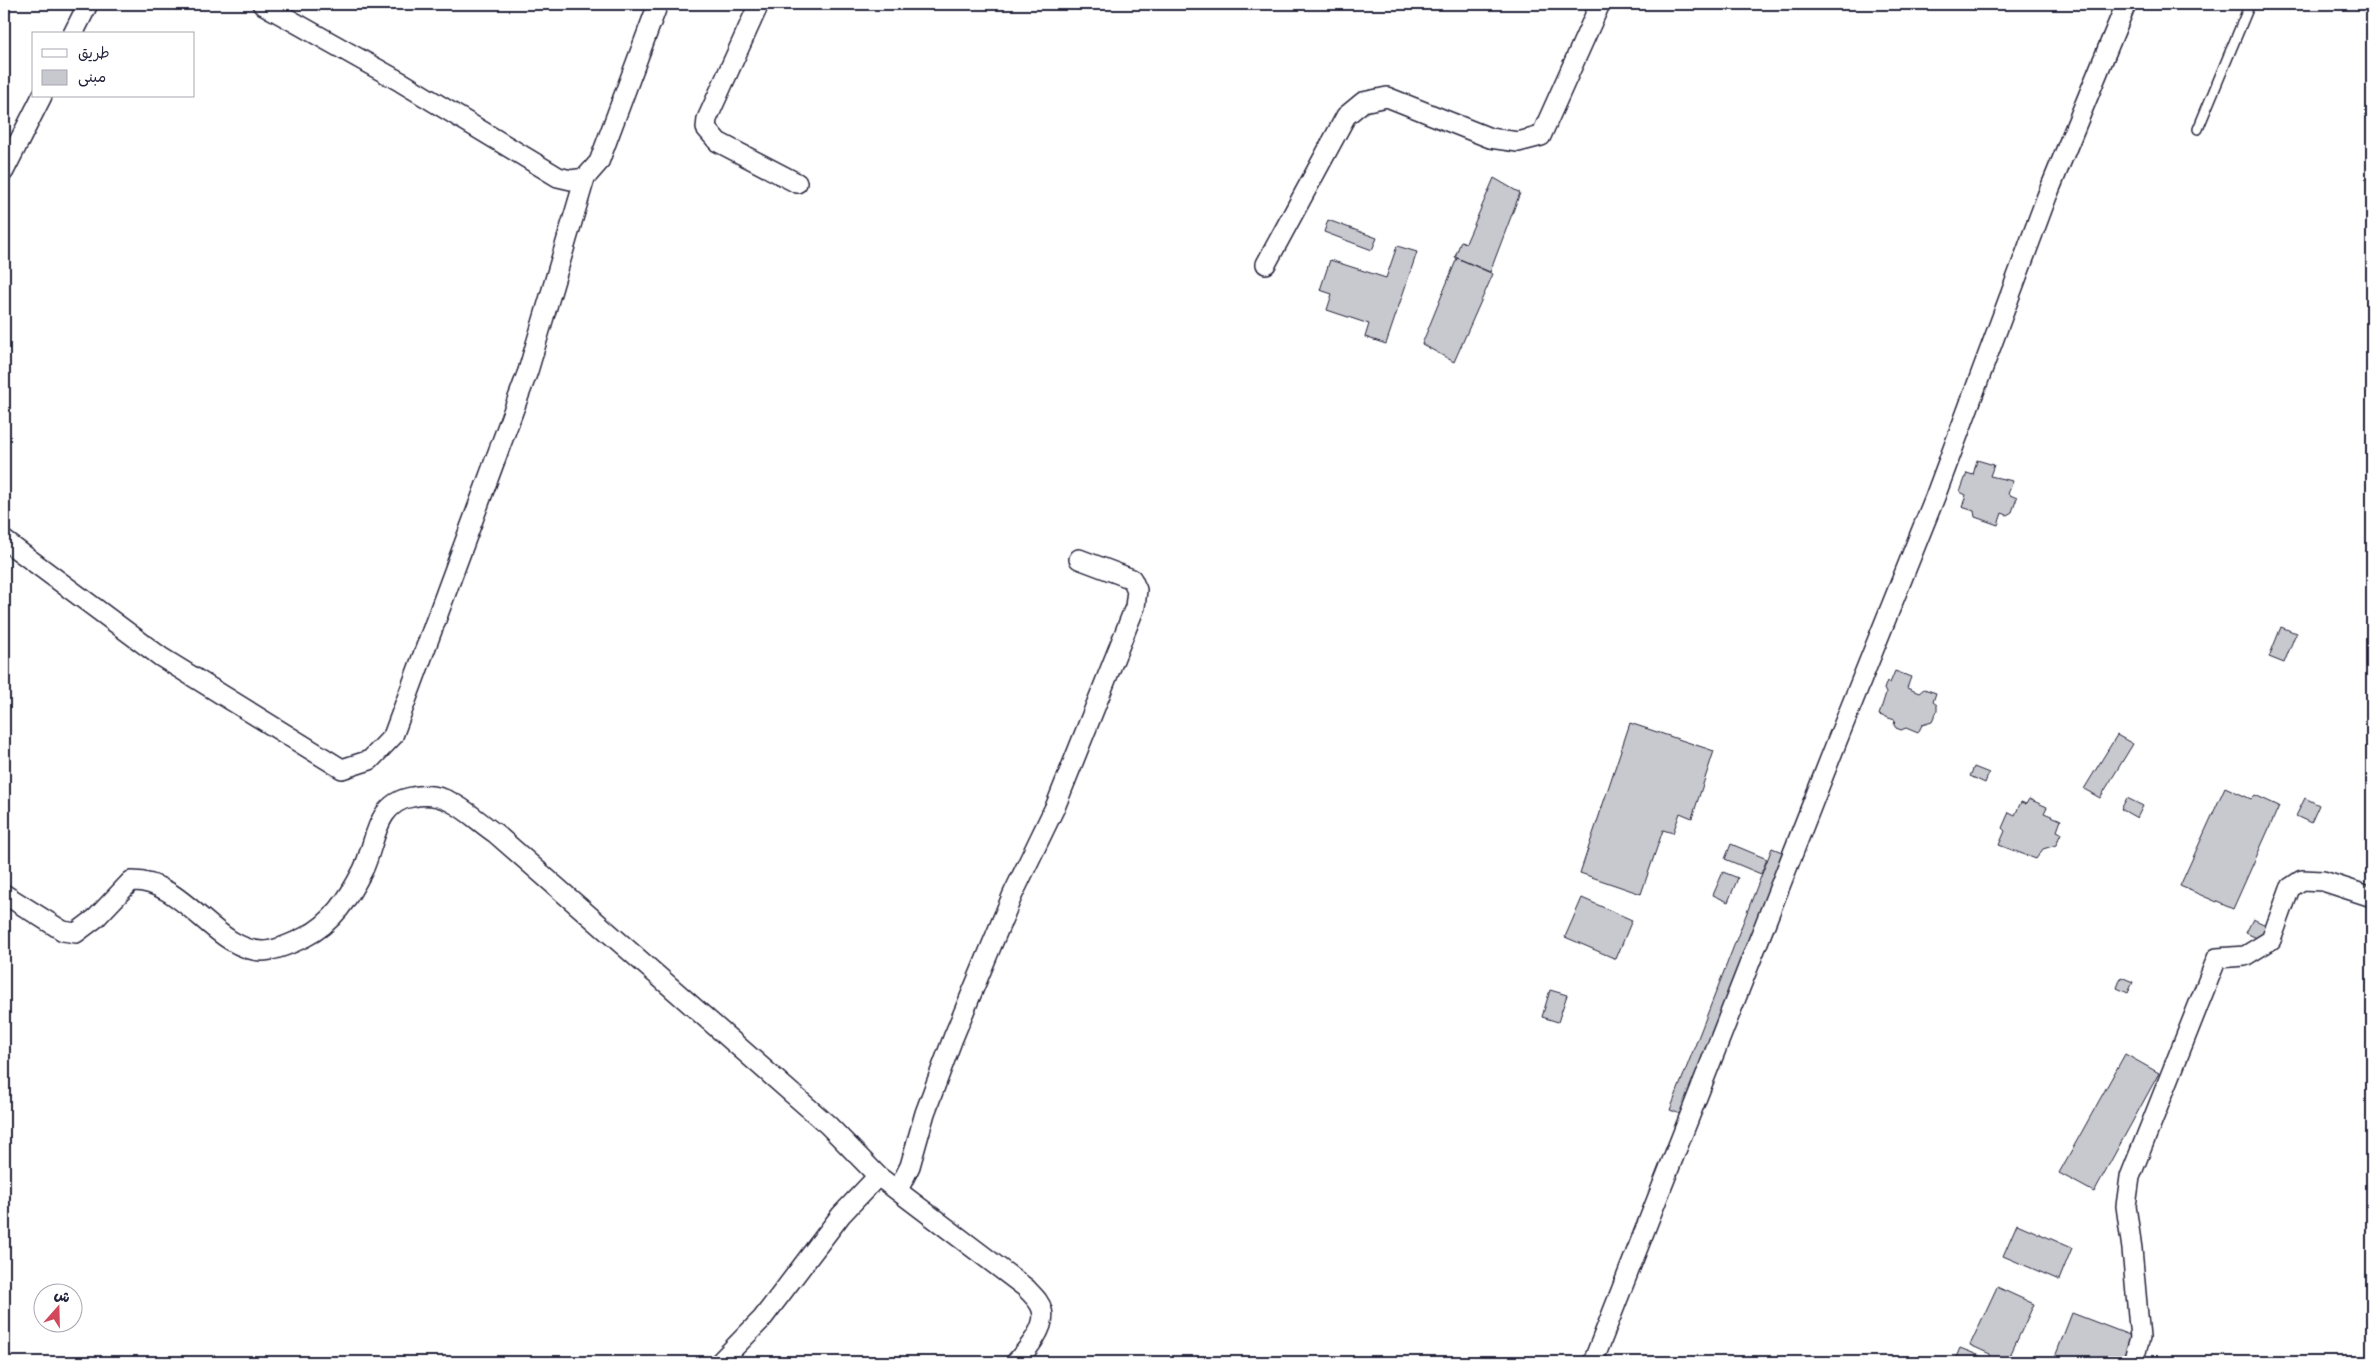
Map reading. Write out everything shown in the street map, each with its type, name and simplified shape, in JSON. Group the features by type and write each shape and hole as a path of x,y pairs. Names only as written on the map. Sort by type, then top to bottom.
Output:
{"street":[{"path":"74,32 88,4"},
{"path":"262,4 401,82 558,177 571,180 585,178"},
{"path":"4,540 161,657 342,769 370,760 393,736 524,381 585,178 593,171 603,153 658,4"},
{"path":"759,4 707,119 706,128 718,142 797,183"},
{"path":"1266,264 1346,116 1363,102 1387,97 1490,138 1518,142 1541,136 1600,4"},
{"path":"1593,1362 1837,740 1935,497 2047,196 2126,4"},
{"path":"4,172 41,98"},
{"path":"898,1190 910,1166 925,1112 957,1028 1013,894 1056,805 1135,607 1137,590 1132,579 1079,559"},
{"path":"4,894 63,931 76,934 96,918 131,881 153,883 167,891 236,943 262,951 291,944 321,929 333,919 363,869 380,819 392,805 406,798 424,795 450,801 495,834 828,1125 878,1176 1026,1288 1039,1302 1043,1313 1039,1328 1028,1348 1016,1362"},
{"path":"2133,1362 2140,1338 2126,1206 2130,1177 2217,958 2245,956 2271,940 2290,888 2302,880 2323,881 2372,897"},
{"path":"720,1362 762,1319 841,1215 878,1176"}],"lane":[{"path":"2198,129 2250,4"}],"building":[{"path":"1494,178 1520,193 1490,272 1455,257 1461,241 1466,243"},
{"path":"1328,220 1377,238 1372,250 1324,232"},
{"path":"1397,246 1417,252 1386,344 1365,337 1369,324 1327,310 1332,294 1320,290 1330,260 1386,278"},
{"path":"1457,258 1493,274 1454,362 1422,344"},
{"path":"1977,460 1994,465 1990,476 2013,481 2008,494 2017,498 2012,512 2007,515 2002,513 1998,525 1975,517 1974,511 1962,507 1966,495 1960,492 1967,473 1973,475"},
{"path":"2281,627 2296,633 2284,663 2269,657"},
{"path":"1895,671 1911,677 1907,688 1919,693 1924,689 1936,693 1933,702 1937,705 1937,711 1932,722 1922,725 1918,733 1906,728 1901,730 1896,728 1894,725 1895,720 1879,715 1886,693 1884,689 1887,681 1890,683"},
{"path":"1630,723 1714,751 1692,818 1680,813 1673,833 1663,830 1641,894 1580,873"},
{"path":"2117,735 2133,744 2100,798 2084,789"},
{"path":"1974,767 1989,773 1985,783 1970,776"},
{"path":"2225,787 2251,799 2255,795 2279,806 2233,909 2180,886"},
{"path":"2127,798 2143,806 2137,818 2121,809"},
{"path":"2305,798 2319,805 2311,823 2296,816"},
{"path":"2029,799 2047,807 2044,813 2061,820 2057,831 2061,833 2056,845 2043,849 2036,859 1999,845 2005,831 2002,828 2009,812 2015,815 2021,802 2026,804"},
{"path":"1731,844 1767,859 1761,874 1725,859"},
{"path":"1772,848 1787,854 1685,1116 1670,1110"},
{"path":"1723,872 1738,878 1728,902 1713,895"},
{"path":"1582,898 1632,920 1616,959 1565,937"},
{"path":"2253,919 2268,926 2261,940 2246,933"},
{"path":"2121,977 2133,982 2128,993 2117,988"},
{"path":"1550,990 1567,995 1558,1022 1542,1017"},
{"path":"2125,1054 2159,1073 2094,1192 2059,1173"},
{"path":"2017,1224 2072,1248 2059,1280 2003,1256"},
{"path":"1997,1287 2034,1304 2007,1362 1997,1362 1991,1359 1990,1354 1970,1345"},
{"path":"2072,1313 2132,1336 2122,1362 2053,1362"},
{"path":"1960,1348 1993,1361 1954,1362"}]}
